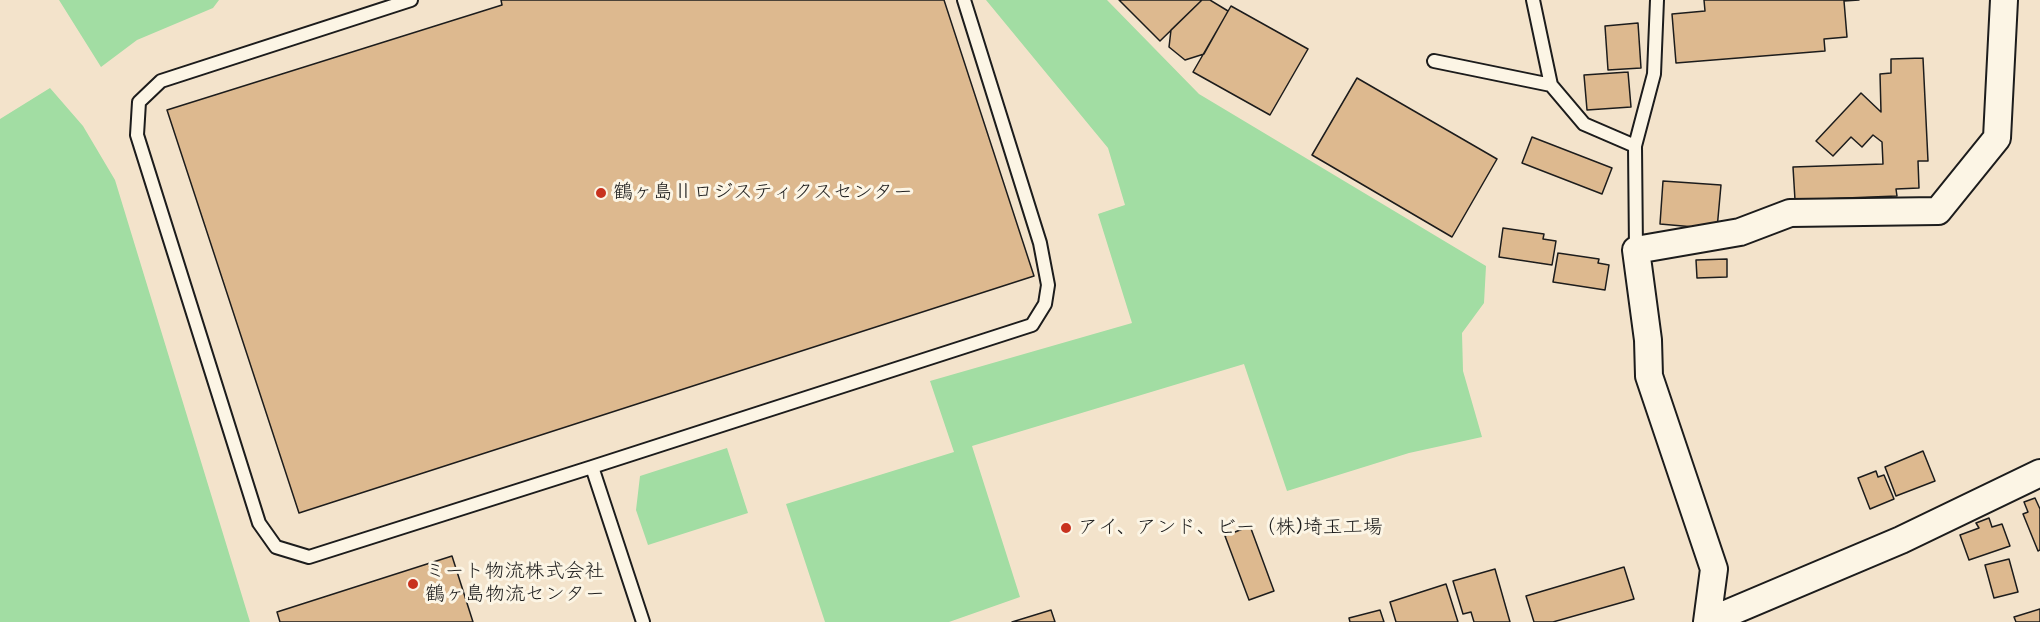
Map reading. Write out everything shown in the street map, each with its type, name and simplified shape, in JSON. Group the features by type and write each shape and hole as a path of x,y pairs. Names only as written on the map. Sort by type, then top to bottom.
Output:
{"street":[{"path":"1707,622 1714,569 1649,376 1648,340 1636,250 1740,232 1790,213 1938,211 1997,138 2004,0"},
{"path":"1707,622 1901,540 2040,473"}],"lane":[{"path":"411,0 161,81 140,102 137,135 259,523 276,547 309,557 1032,325 1045,304 1048,285 1040,243 964,0"},
{"path":"1533,0 1551,85 1584,124 1635,146"},
{"path":"1636,250 1635,146 1654,74 1657,0"},
{"path":"1434,61 1551,85"},
{"path":"592,467 643,622"}],"green space":[{"path":"59,0 219,0 213,8 137,40 101,67"},
{"path":"986,0 1107,0 1199,94 1486,266 1484,303 1462,333 1463,371 1482,437 1409,453 1287,491 1244,364 972,446 1020,597 949,622 825,622 786,504 954,452 930,381 1132,323 1098,214 1125,205 1108,148"},
{"path":"50,88 83,126 115,180 250,622 0,622 0,119"},
{"path":"727,448 748,513 648,545 636,510 640,476"}],"building":[{"name":"鶴ヶ島Ⅱロジスティクスセンター","path":"501,0 944,0 1034,276 299,513 167,110 502,5"},
{"path":"1119,0 1202,0 1160,41"},
{"path":"1202,0 1210,0 1228,11 1204,54 1185,60 1169,47 1171,30"},
{"path":"1704,0 1859,0 1844,1 1847,37 1824,39 1825,51 1676,63 1672,14 1705,11"},
{"path":"1231,6 1308,49 1270,115 1193,72"},
{"path":"1638,23 1641,68 1608,70 1605,26"},
{"path":"1923,58 1928,161 1918,161 1919,188 1896,189 1897,196 1795,200 1793,167 1883,164 1882,142 1873,135 1862,147 1851,137 1833,156 1816,141 1861,93 1881,112 1880,74 1891,73 1891,59"},
{"path":"1628,72 1631,107 1587,110 1584,75"},
{"path":"1357,78 1497,159 1452,237 1312,155"},
{"path":"1532,137 1612,168 1602,194 1522,163"},
{"path":"1663,181 1721,185 1717,229 1660,224"},
{"path":"1503,228 1544,234 1543,239 1556,241 1552,265 1499,257"},
{"path":"1558,253 1599,259 1598,263 1609,265 1605,290 1553,282"},
{"path":"1727,259 1727,277 1697,278 1696,260"},
{"path":"1923,451 1935,481 1896,496 1885,467"},
{"path":"1876,471 1878,477 1884,475 1894,499 1870,509 1858,478"},
{"path":"2035,498 2040,509 2040,550 2038,551 2023,514 2028,512 2024,502"},
{"path":"1989,518 1992,527 2002,524 2010,546 1969,560 1960,535 1979,528 1976,523"},
{"path":"1250,526 1274,591 1249,600 1225,536"},
{"name":"ミート物流株式会社 鶴ヶ島物流センター","path":"452,556 473,622 280,622 277,612"},
{"path":"2009,559 2018,592 1994,598 1985,565"},
{"path":"1624,567 1634,599 1553,622 1534,622 1526,596"},
{"path":"1495,569 1510,622 1474,622 1471,612 1463,614 1453,581"},
{"path":"1446,584 1458,622 1396,622 1390,602"},
{"path":"2040,609 2040,622 2016,622 2014,617"},
{"path":"1051,610 1055,622 1012,622"},
{"path":"1380,610 1384,622 1350,622 1349,618"}],"place":[{"name":"鶴ヶ島Ⅱロジスティクスセンター","path":"601,193"},
{"name":"アイ、アンド、ビー（株)埼玉工場","path":"1066,528"},
{"name":"ミート物流株式会社 鶴ヶ島物流センター","path":"413,584"}]}
